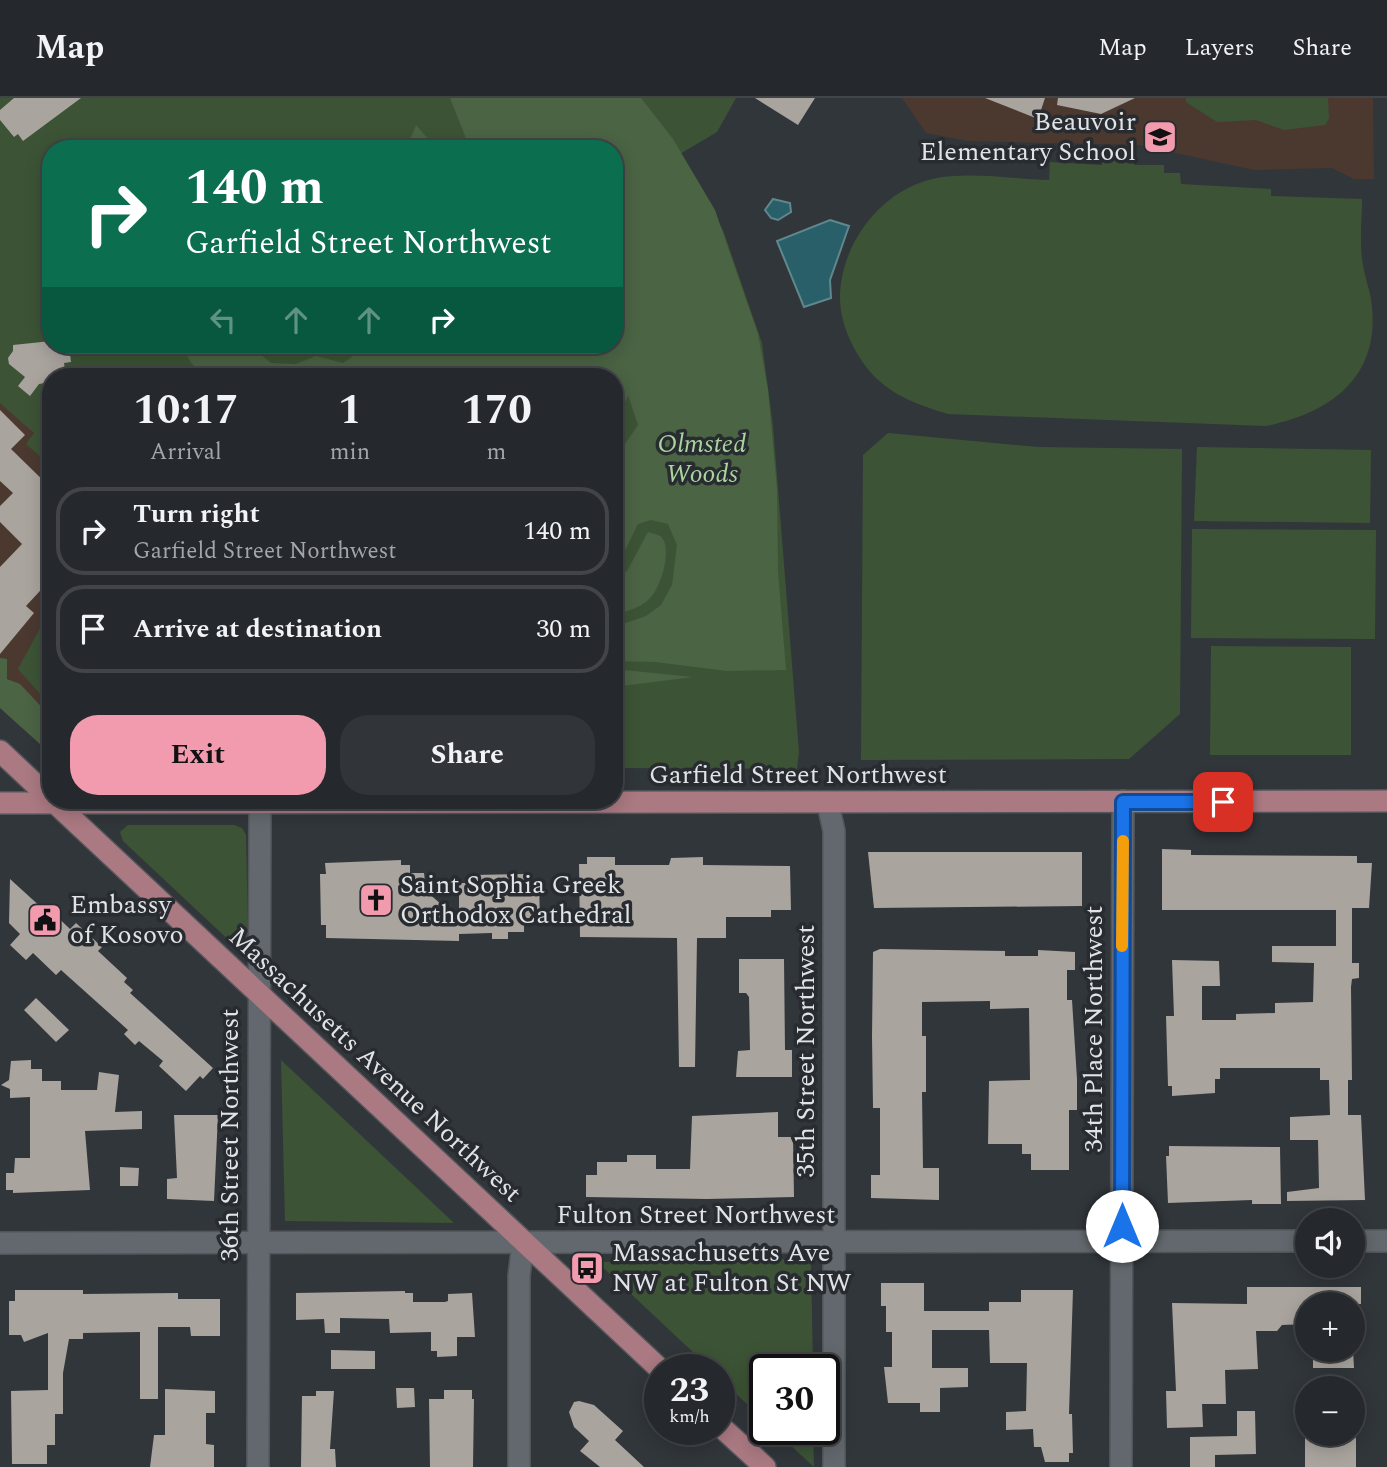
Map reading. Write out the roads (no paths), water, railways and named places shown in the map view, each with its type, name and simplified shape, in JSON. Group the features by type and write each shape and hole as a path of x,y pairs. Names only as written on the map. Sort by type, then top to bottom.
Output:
{"main road":[{"name":"Massachusetts Avenue Northwest","path":"0,751 42,791"},
{"name":"Garfield Street Northwest","path":"0,803 42,801"},
{"name":"Garfield Street Northwest","path":"623,804 1387,802"},
{"name":"Massachusetts Avenue Northwest","path":"61,809 644,1355"},
{"path":"735,1439 765,1467"}],"street":[{"name":"34th Place Northwest","path":"1121,1467 1123,802"},
{"name":"35th Street Northwest","path":"828,804 834,831 834,1467"},
{"name":"36th Street Northwest","path":"258,1467 260,809"},
{"name":"Fulton Street Northwest","path":"0,1243 1295,1241"},
{"path":"1365,1241 1387,1241"},
{"path":"519,1467 519,1276 523,1243"}],"water":[{"path":"773,199 790,203 791,212 778,220 771,218 765,210"},
{"path":"830,220 849,226 830,280 831,298 804,307 777,241"}],"place":[{"name":"Beauvoir Elementary School","path":"1160,137"},
{"name":"Saint Sophia Greek Orthodox Cathedral","path":"376,900"},
{"name":"Embassy of Kosovo","path":"45,920"},
{"name":"Massachusetts Ave NW at Fulton St NW","path":"587,1268"}],"park label":[{"name":"Olmsted Woods","path":"702,459"}]}
